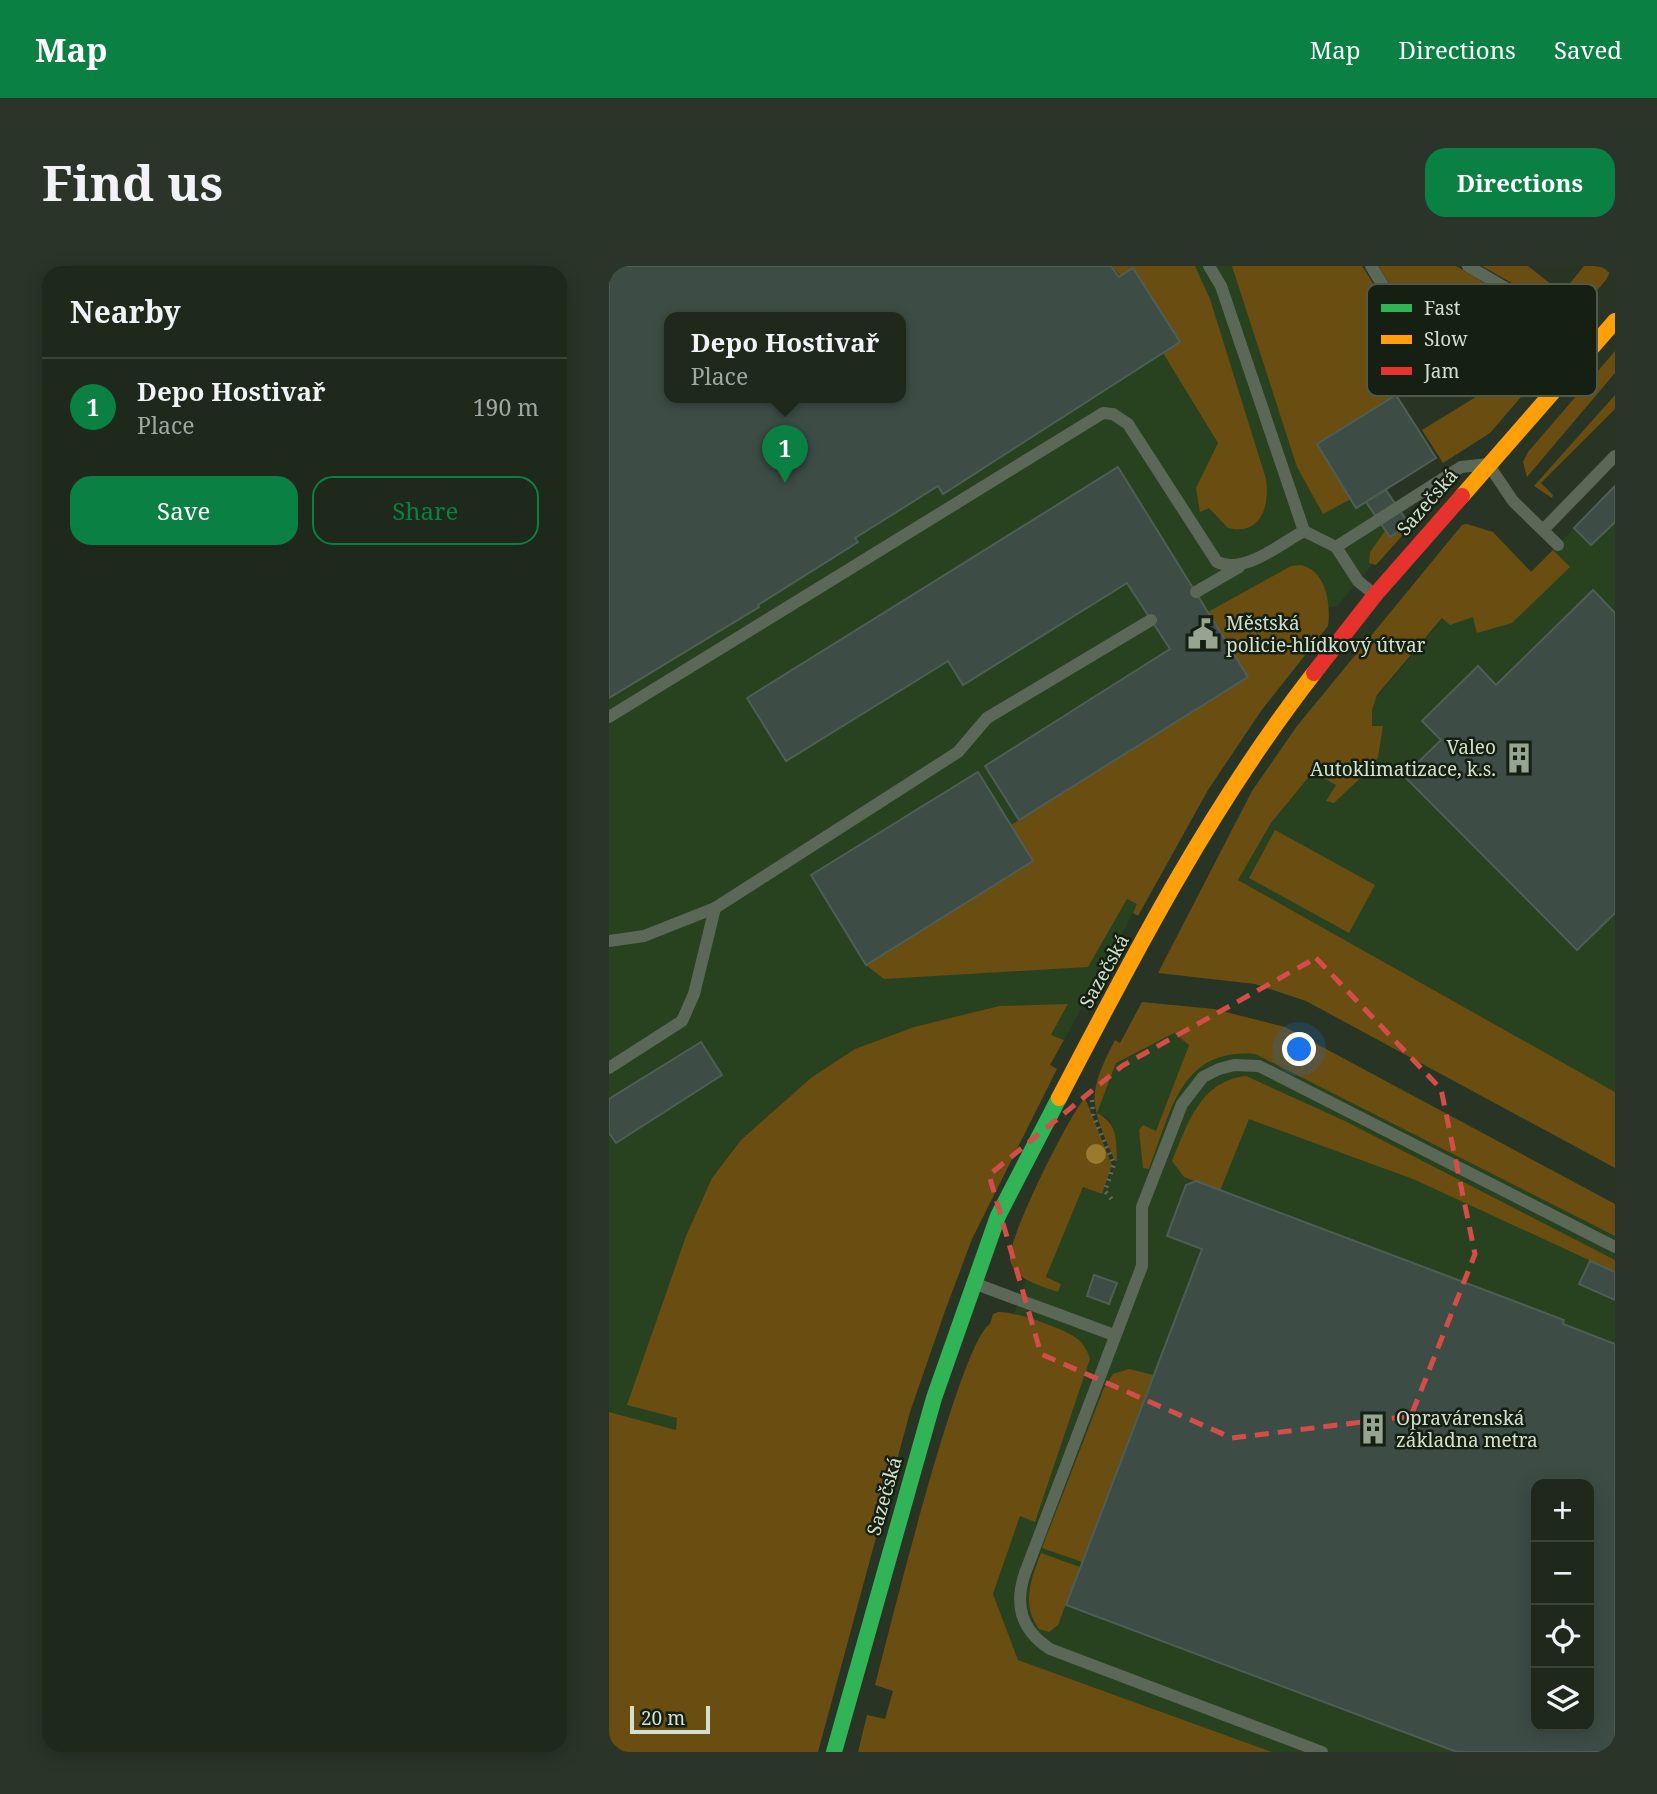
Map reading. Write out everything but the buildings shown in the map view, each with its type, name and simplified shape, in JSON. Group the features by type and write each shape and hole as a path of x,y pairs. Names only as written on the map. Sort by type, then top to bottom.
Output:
{"street":[{"name":"Sazečská","path":"1597,342 1615,321"},
{"name":"Sazečská","path":"834,1752 934,1398 998,1216 1089,1042 1226,794 1263,739 1375,595 1549,396"}],"lane":[{"path":"1209,266 1221,286 1304,531 1336,547 1358,580 1375,595"},
{"path":"1371,266 1382,284"},
{"path":"1468,266 1499,284"},
{"path":"609,717 1103,413 1113,414 1128,424 1211,556 1224,566 1242,565"},
{"path":"1543,530 1615,456"},
{"path":"1336,547 1461,467 1488,464 1513,501 1558,545"},
{"path":"1196,593 1304,531"},
{"path":"609,941 644,936 715,908 958,752 987,718 1151,620"},
{"path":"609,1068 682,1021 694,994 715,908"},
{"path":"1322,1752 1050,1649 1027,1628 1020,1610 1021,1582 1142,1266 1142,1207 1182,1104 1203,1077 1234,1065 1270,1070 1615,1247"},
{"path":"974,1284 1114,1335"}],"path":[{"path":"1091,1091 1093,1115 1114,1164 1105,1191 1114,1202"}],"highlighted area":[{"path":"1316,958 1441,1089 1475,1254 1411,1416 1232,1438 1041,1354 989,1175 1122,1066"}],"shaded area":[{"path":"609,266 1295,266 1317,445 1356,507 1366,502 1385,531 1369,555 1372,565 1337,606 1328,607 1329,619 1258,704 1138,904 1064,1040 1051,1036 1068,1005 999,1006 914,1027 855,1049 812,1077 741,1140 712,1178 686,1236 628,1405 678,1418 676,1430 609,1412"},
{"path":"1112,266 1195,266 1210,299 1266,479 1266,499 1261,517 1248,528 1228,528 1209,508 1200,512 1196,488 1218,443 1163,353 1180,342"},
{"path":"1232,266 1362,266 1373,284 1367,284 1367,396 1399,396 1317,444 1351,499 1323,514 1297,467"},
{"path":"1378,266 1456,266 1486,284 1389,284"},
{"path":"1482,266 1528,266 1551,284 1514,284"},
{"path":"1584,266 1613,266 1597,290 1597,284 1569,284"},
{"path":"1615,351 1615,373 1597,394 1597,372"},
{"path":"1615,395 1615,409 1541,483 1553,495 1552,498 1534,486"},
{"path":"1477,396 1522,396 1490,433 1443,463 1422,430"},
{"path":"1576,396 1596,396 1527,477 1523,462 1528,452"},
{"path":"1615,486 1615,1092 1238,880 1271,823 1505,544 1532,572"},
{"path":"1417,512 1420,515 1418,518 1376,565 1369,563 1370,552 1385,531 1390,537 1409,525 1405,519"},
{"path":"1462,525 1493,532 1531,572 1553,550 1570,567 1512,623 1477,633 1473,617 1450,625 1442,618 1377,695 1372,710 1372,726 1383,726 1378,757 1373,766 1334,803 1326,801 1336,785 1313,772 1271,823 1238,880 1615,1092 1615,1168 1306,1001 1255,984 1158,973 1252,791 1297,726"},
{"path":"1301,565 1316,574 1325,589 1329,608 1328,626 1261,711 1208,790 1138,916 1133,913 1137,904 1127,899 1088,967 884,979 866,965 1033,861 1011,825 1248,677 1208,612 1291,566"},
{"path":"1275,830 1375,885 1349,933 1249,878"},
{"path":"1142,1002 1214,1009 1285,1027 1615,1204 1615,1236 1255,1054 1230,1055 1210,1061 1194,1073 1172,1106 1149,1169 1143,1168 1139,1130 1143,1125 1156,1131 1189,1045 1174,1033 1116,1063 1097,1113 1112,1127 1116,1146 1115,1161 1096,1112 1096,1088 1115,1040 1120,1043"},
{"path":"1068,1004 1051,1035 1064,1040 1050,1065 1057,1069 972,1239 910,1412 818,1752 609,1752 609,1412 676,1430 677,1418 627,1405 686,1236 712,1178 741,1140 812,1077 855,1049 914,1027 999,1006"},
{"name":"Opravárenská základna metra","path":"1174,1032 1189,1045 1179,1072 1235,1052 1255,1054 1615,1236 1615,1752 1272,1752 1018,1660 993,1594 1020,1516 1035,1521 1090,1359 1084,1346 1071,1334 1014,1314 1026,1280 1058,1292 1046,1277 1083,1187 1102,1194 1117,1161 1111,1121 1097,1113 1116,1062"},
{"path":"1246,1076 1345,1121 1615,1260 1615,1272 1413,1179 1249,1119 1220,1191 1184,1177 1172,1161 1190,1119 1217,1086"},
{"path":"1085,1098 1112,1165 1102,1194 1083,1187 1046,1277 1061,1284 1058,1292 1030,1282 1017,1273 1010,1260 1011,1248 1040,1178 1066,1127"},
{"path":"998,1312 1027,1318 1064,1331 1079,1340 1090,1359 1035,1522 1020,1516 993,1594 1018,1660 1272,1752 858,1752 867,1715 885,1719 893,1691 875,1685 910,1552 961,1380 977,1342 990,1324 993,1314"},
{"path":"1129,1369 1153,1375 1082,1562 1042,1548 1104,1388 1113,1374"},
{"path":"1041,1553 1080,1567 1058,1625 1049,1632 1039,1629 1029,1601 1031,1582"}],"traffic: fast":[{"path":"834,1752 934,1398 998,1216 1059,1098"}],"traffic: slow":[{"path":"1597,342 1615,321"},
{"path":"1462,496 1549,396"},
{"path":"1059,1098 1177,880 1242,774 1314,673"}],"traffic: jam":[{"path":"1314,673 1375,595 1462,496"}],"place":[{"name":"Depo Hostivař","path":"785,483"},
{"name":"Městská policie-hlídkový útvar","path":"1203,634"},
{"name":"Valeo Autoklimatizace, k.s.","path":"1519,758"},
{"name":"Opravárenská základna metra","path":"1373,1429"}]}
